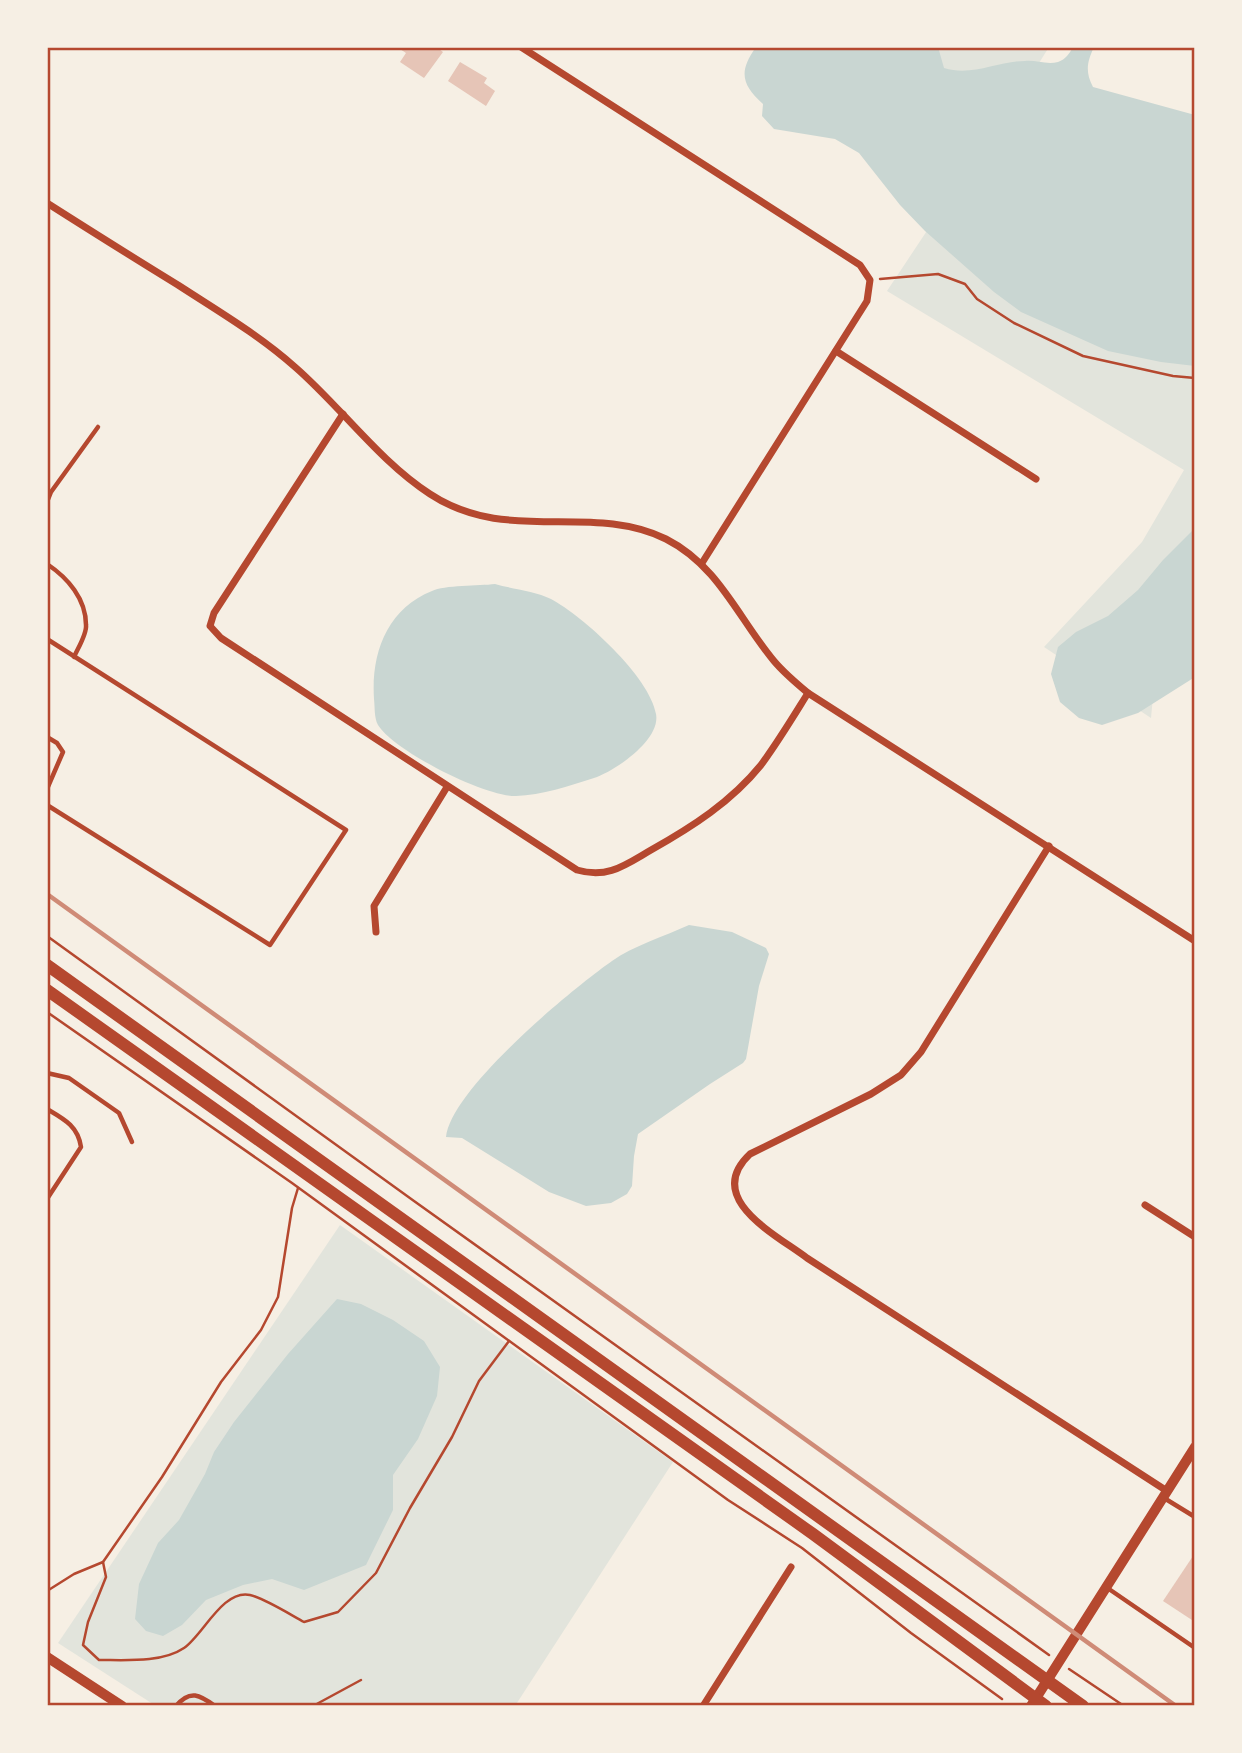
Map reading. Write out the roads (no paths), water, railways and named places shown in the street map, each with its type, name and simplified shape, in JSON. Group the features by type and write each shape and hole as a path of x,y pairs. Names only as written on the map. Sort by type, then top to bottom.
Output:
{"main road":[{"path":"47,965 1083,1706"},
{"path":"47,990 802,1526 1033,1702 1046,1706"}],"street":[{"path":"521,47 860,265 870,280 867,301 702,563"},
{"path":"530,53 541,47"},
{"path":"47,204 263,340 296,368 410,481 451,506 499,520 622,525 665,539 702,563 720,583 773,660 808,693 1195,941"},
{"path":"835,351 1036,479"},
{"path":"343,414 214,613 210,626 221,638 577,870 592,874 617,870 711,813 737,791 760,765 808,693"},
{"path":"376,932 374,906 447,787"},
{"path":"1049,846 921,1052 901,1075 871,1094 754,1152 742,1162 736,1173 736,1196 740,1205 807,1258 1165,1494"},
{"path":"1145,1205 1195,1237"},
{"path":"1033,1702 1195,1447"},
{"path":"703,1706 791,1567"},
{"path":"47,1657 122,1706"}],"lane":[{"path":"47,502 51,492 98,427"},
{"path":"47,564 71,583 80,601 87,626 74,657"},
{"path":"47,639 346,830 270,945 47,805"},
{"path":"47,737 57,743 62,752 47,789"},
{"path":"47,1073 69,1078 119,1113 132,1142"},
{"path":"47,1109 79,1134 81,1147 47,1199"},
{"path":"1165,1494 1195,1517"},
{"path":"1106,1587 1195,1648"},
{"path":"176,1706 184,1697 198,1694 215,1706"}],"railway":[{"path":"47,894 1176,1706"}]}
